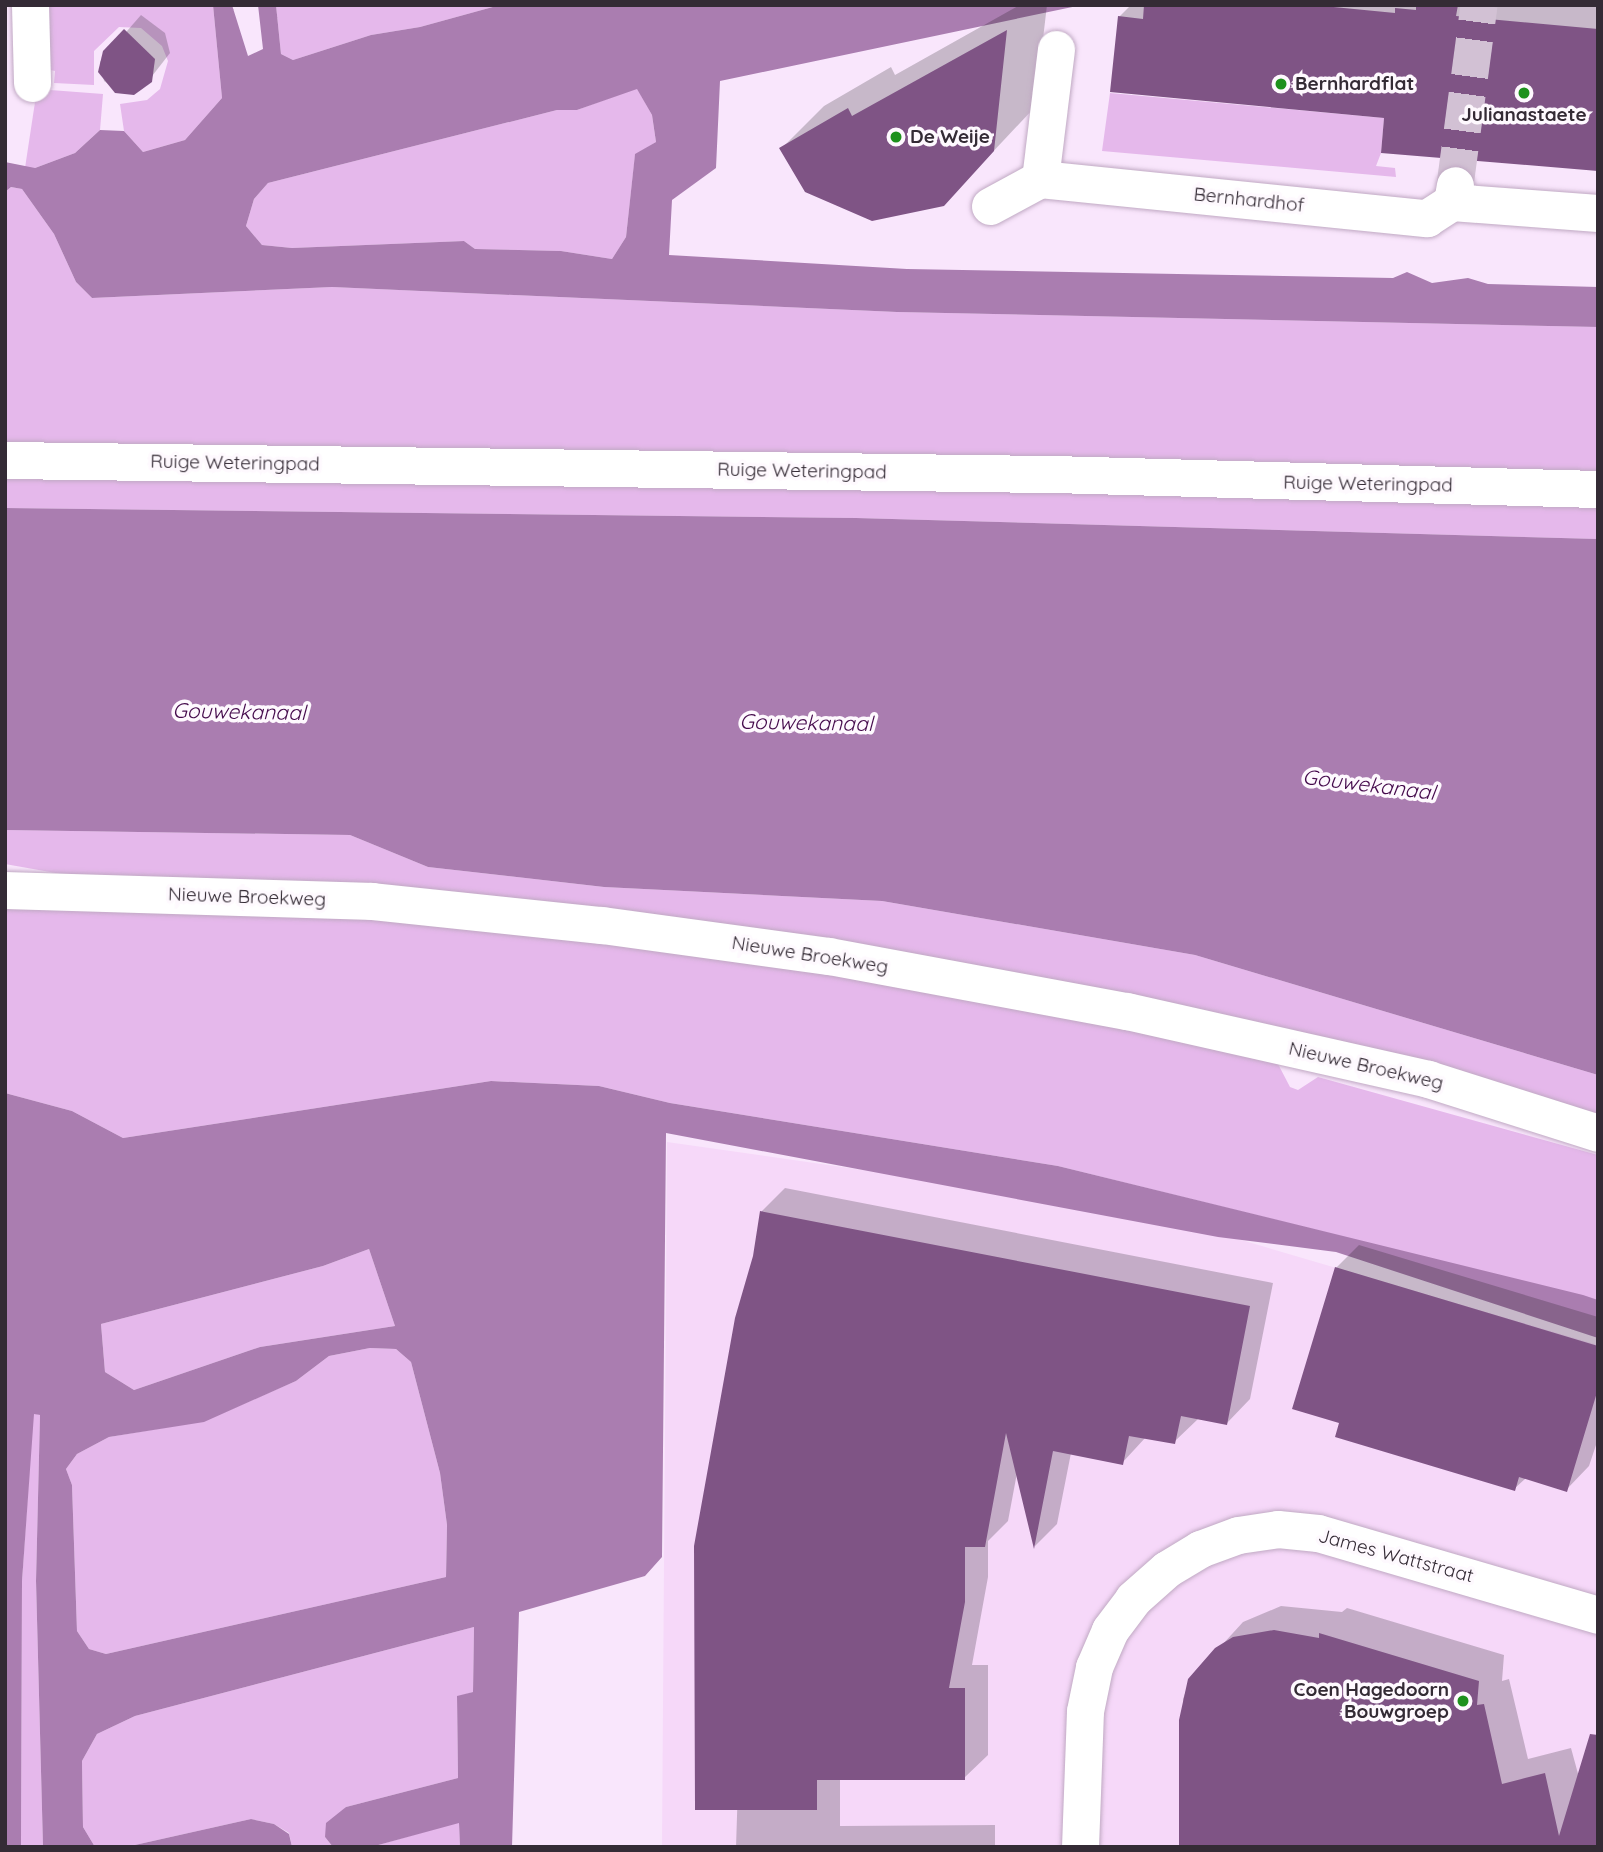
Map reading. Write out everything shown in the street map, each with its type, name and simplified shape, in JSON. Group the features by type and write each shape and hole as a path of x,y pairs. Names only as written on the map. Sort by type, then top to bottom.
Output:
{"street":[{"path":"30,5 32,83"},
{"path":"990,206 1040,179 1056,49"},
{"name":"Bernhardhof","path":"1040,179 1427,218 1454,194 1598,213"},
{"name":"Ruige Weteringpad","path":"5,460 1054,474 1598,489"},
{"name":"Nieuwe Broekweg","path":"5,890 372,901 602,925 829,956 1128,1011 1428,1079 1598,1133"},
{"name":"James Wattstraat","path":"1080,1847 1085,1711 1094,1667 1110,1630 1133,1599 1167,1569 1200,1549 1238,1535 1278,1529 1318,1533 1598,1615"}],"shaded area":[{"path":"48,5 213,5 222,98 185,140 143,152 124,131 120,104 147,100 160,89 168,61 162,46 141,28 119,27 94,51 94,85 54,83 55,71 46,69"},
{"path":"276,5 500,5 420,27 371,35 293,60 281,54"},
{"path":"637,88 652,115 656,142 635,155 626,237 612,259 561,251 475,249 464,241 292,248 262,245 246,226 254,199 268,183 557,110 577,110"},
{"path":"37,89 103,94 100,130 75,153 35,168 25,168"},
{"path":"1110,93 1384,118 1381,153 1376,166 1395,168 1396,177 1102,151"},
{"path":"11,187 22,189 54,234 76,282 92,298 332,287 897,312 1598,327 1598,539 856,518 5,508 5,192"},
{"path":"5,830 350,835 428,867 604,887 882,901 1195,955 1598,1075 1598,1128 1065,987 78,877 5,864"},
{"path":"5,903 316,911 680,946 1034,1009 1278,1064 1290,1087 1298,1090 1318,1077 1598,1155 1598,1300 1058,1166 670,1103 599,1086 491,1081 123,1138 72,1111 5,1093"},
{"path":"667,1142 1136,1209 1598,1345 1598,1847 662,1847"},
{"path":"369,1249 395,1326 260,1347 134,1390 105,1372 101,1324 323,1266"},
{"path":"370,1348 396,1349 411,1362 440,1473 447,1525 446,1577 106,1654 89,1649 77,1631 72,1485 66,1469 77,1454 109,1437 204,1421 296,1381 329,1356"},
{"path":"33,1413 40,1415 36,1581 43,1847 21,1847 22,1581"},
{"path":"474,1627 473,1692 457,1697 458,1778 346,1807 325,1837 333,1847 292,1847 289,1833 274,1824 251,1819 126,1847 95,1847 83,1827 82,1761 97,1734 135,1716"},
{"path":"459,1822 460,1847 371,1847"}],"water":[{"path":"213,5 232,5 248,56 263,49 258,5 276,5 281,54 293,60 371,35 420,27 500,5 1082,5 720,81 716,168 672,200 669,255 907,269 1393,278 1407,272 1432,283 1468,278 1488,284 1598,287 1598,327 897,312 332,287 92,298 76,282 54,234 22,189 11,187 5,192 5,162 35,168 75,153 100,130 124,131 143,152 185,140 222,98","holes":["637,89 652,115 656,142 635,154 626,237 612,259 561,251 475,249 464,241 292,248 262,245 246,226 254,199 268,183 557,110 577,110"]},
{"name":"Gouwekanaal","path":"5,508 856,518 1598,539 1598,1075 1195,955 882,901 604,887 428,867 350,835 5,830"},
{"path":"491,1081 599,1086 670,1103 1058,1166 1583,1295 1598,1300 1598,1338 1336,1252 1218,1237 666,1133 662,1557 645,1576 519,1612 512,1847 460,1847 459,1823 371,1847 333,1847 325,1837 326,1823 346,1807 458,1778 457,1696 473,1692 474,1627 135,1716 97,1734 82,1761 83,1827 95,1847 43,1847 36,1581 40,1415 34,1414 22,1581 21,1847 5,1847 5,1093 72,1111 123,1138","holes":["369,1249 395,1326 260,1347 134,1390 105,1372 101,1324 323,1266","370,1348 396,1349 411,1362 440,1473 447,1525 446,1577 106,1654 89,1649 77,1631 72,1485 66,1469 77,1454 109,1437 204,1422 296,1381 329,1356"]},
{"path":"251,1819 274,1824 289,1834 292,1847 126,1847"}],"building":[{"name":"Bernhardflat","path":"1144,5 1313,5 1395,13 1395,8 1416,10 1416,5 1458,5 1456,16 1598,29 1598,171 1381,153 1384,118 1110,92 1118,16 1143,19"},
{"path":"124,29 155,59 152,82 134,95 115,93 98,72 103,51"},
{"name":"De Weije","path":"1007,30 994,151 944,206 872,221 805,192 779,148 848,108 852,116"},
{"path":"760,1211 1250,1306 1227,1425 1181,1416 1175,1444 1129,1436 1123,1465 1053,1451 1034,1549 1006,1433 985,1547 965,1547 965,1602 949,1688 965,1688 965,1780 817,1780 817,1810 695,1810 694,1546 735,1318 753,1256"},
{"path":"1335,1267 1598,1346 1598,1389 1567,1492 1519,1477 1515,1491 1335,1437 1339,1423 1292,1409"},
{"path":"1274,1630 1319,1638 1319,1633 1479,1681 1477,1705 1484,1704 1502,1784 1545,1773 1559,1836 1590,1734 1598,1735 1598,1847 1179,1847 1179,1720 1188,1679 1215,1648 1233,1637"}],"tunnel":[{"path":"1455,185 1479,5"}],"place":[{"name":"Bernhardflat","path":"1281,84"},
{"name":"Julianastaete","path":"1524,93"},
{"name":"De Weije","path":"896,137"},
{"name":"Coen Hagedoorn Bouwgroep","path":"1463,1701"}]}
